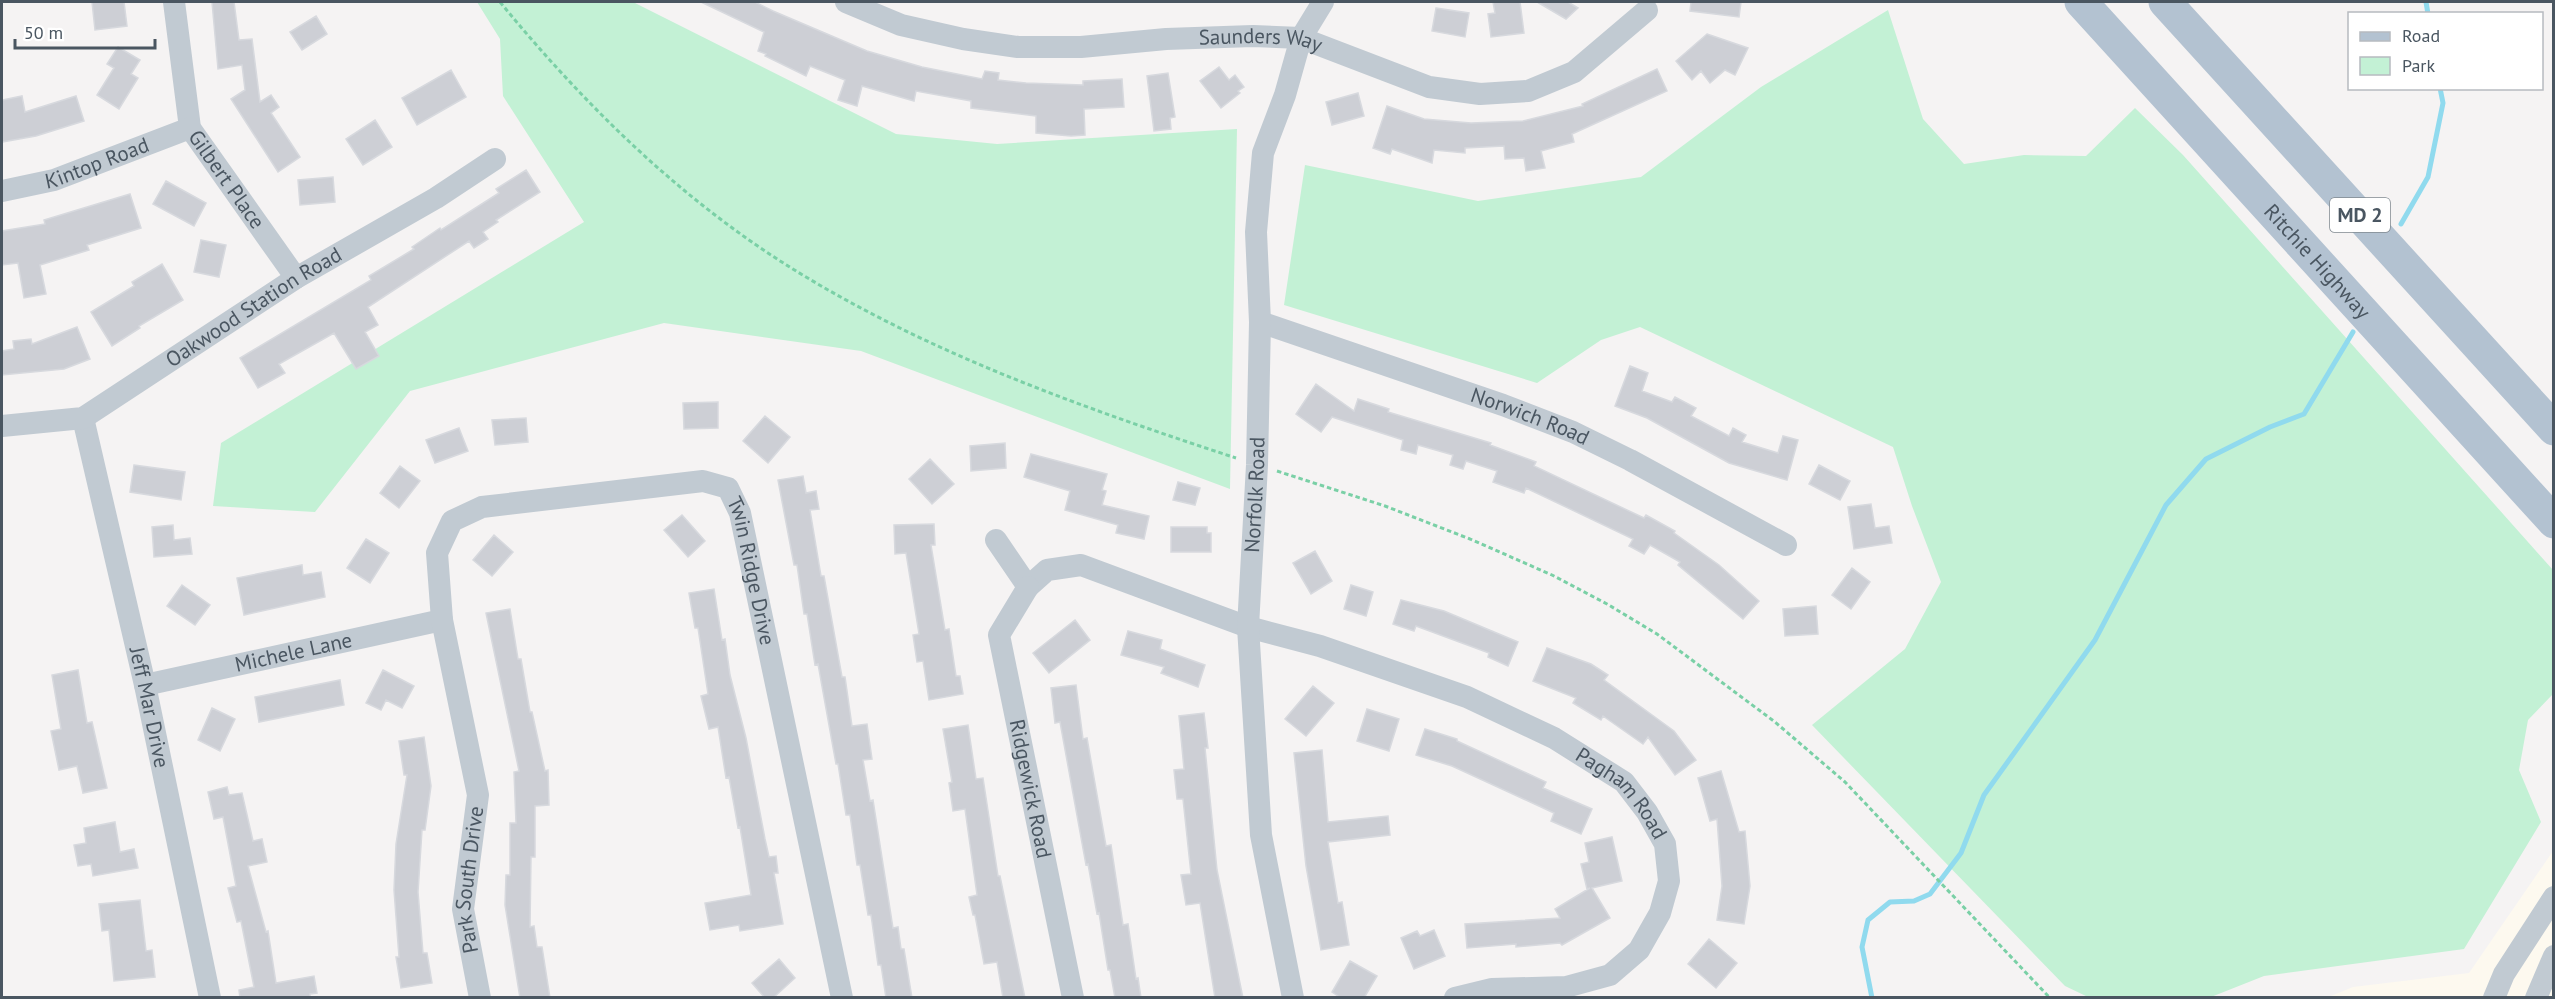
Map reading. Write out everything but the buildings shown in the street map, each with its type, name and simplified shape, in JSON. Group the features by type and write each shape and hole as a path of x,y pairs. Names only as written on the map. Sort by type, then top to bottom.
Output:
{"main road":[{"name":"Ritchie Highway","path":"2081,2 2553,522"},
{"name":"MD 2","path":"2165,2 2553,429"}],"street":[{"name":"Gilbert Place","path":"174,2 190,128 296,278"},
{"name":"Saunders Way","path":"846,2 901,26 963,39 1018,46 1082,46 1242,36 1301,38 1429,87 1480,94 1528,91 1574,72 1647,10"},
{"name":"Norfolk Road","path":"1293,998 1261,835 1248,627 1257,465 1260,322 1256,232 1263,153 1285,94 1301,38 1323,2"},
{"name":"Kintop Road","path":"2,191 54,180 190,128"},
{"name":"Oakwood Station Road","path":"2,426 82,418 296,278 436,198 495,159"},
{"name":"Norwich Road","path":"1260,322 1503,405 1573,432 1630,460 1786,545"},
{"name":"Jeff Mar Drive","path":"82,418 145,685 210,998"},
{"name":"Twin Ridge Drive","path":"442,620 436,553 452,521 482,507 702,481 728,489 740,513 842,998"},
{"path":"996,540 1028,587"},
{"name":"Ridgewick Road","path":"1073,998 999,635 1028,587 1047,570 1081,565 1248,627"},
{"name":"Michele Lane","path":"145,685 442,620"},
{"name":"Park South Drive","path":"442,620 478,795 463,909 480,998"},
{"name":"Pagham Road","path":"1248,627 1320,646 1467,697 1554,738 1624,782 1647,812 1665,844 1669,880 1660,913 1639,950 1610,975 1566,987 1492,989 1455,998"},
{"path":"2494,998 2504,974 2553,897"},
{"path":"2536,998 2553,956"}],"path":[{"path":"500,2 536,46 597,112 655,165 719,217 804,276 860,308 1029,386 1095,412 1385,506 1470,539 1552,575 1657,634 1775,722 1845,782 2050,998"}],"shaded area":[{"path":"2553,851 2553,997 2326,998 2353,987 2469,973"}],"green space":[{"path":"477,2 633,2 896,134 997,144 1237,129 1230,489 861,351 664,323 410,391 315,512 213,506 221,443 584,222 503,96 500,39"},
{"path":"1888,10 1923,119 1964,164 2024,155 2086,156 2135,108 2183,155 2553,570 2553,694 2528,720 2519,770 2541,822 2464,949 2264,976 2211,997 2088,997 2065,986 1812,725 1905,649 1941,582 1912,506 1893,447 1640,327 1601,340 1537,383 1284,305 1305,165 1478,201 1641,177 1761,87"}],"waterway":[{"path":"2426,2 2428,12"},
{"path":"2401,224 2428,177 2443,103 2440,90"},
{"path":"1872,998 1862,947 1868,920 1890,902 1914,901 1930,894 1961,853 1984,795 2095,640 2166,505 2206,459 2270,427 2304,414 2353,332"}]}
